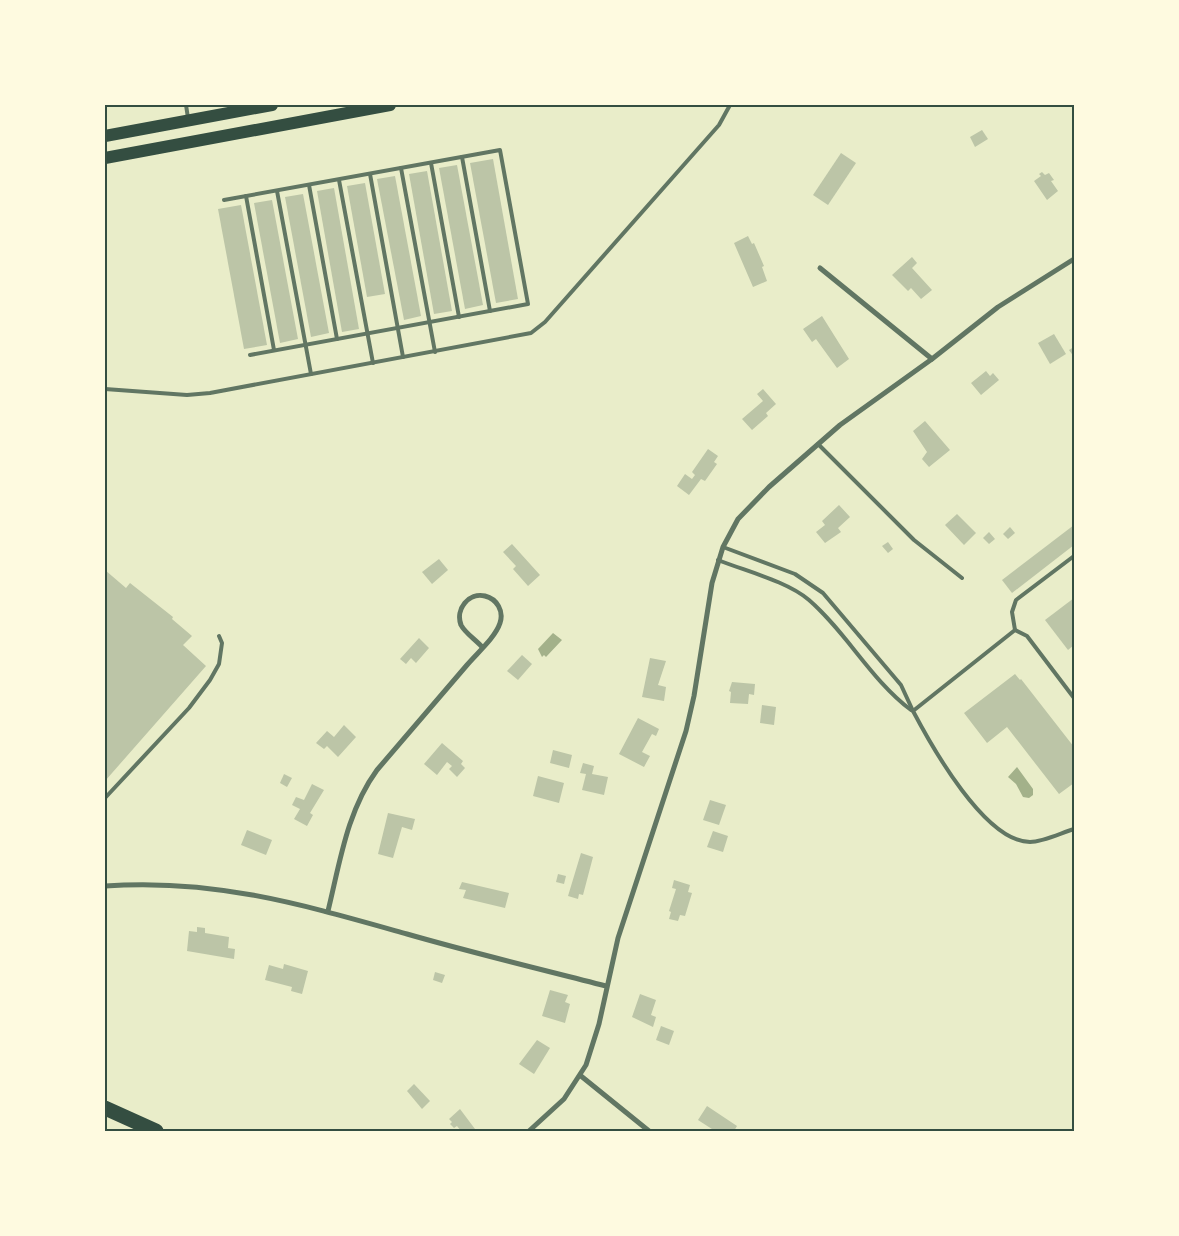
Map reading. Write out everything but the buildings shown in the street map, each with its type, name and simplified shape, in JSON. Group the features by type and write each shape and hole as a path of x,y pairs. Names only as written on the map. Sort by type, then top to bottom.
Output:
{"highway":[{"path":"105,1108 156,1131"}],"main road":[{"path":"105,136 272,105"},
{"path":"105,158 390,105"}],"street":[{"path":"529,1131 564,1099 581,1076 594,1041 622,923 688,722 712,583 718,560 732,528 747,508 853,415 932,359 998,307 1074,259"},
{"path":"820,268 932,359"},
{"path":"328,911 352,815 367,783 482,647 500,625 501,619 498,606 488,597 481,595 468,600 460,611 460,618 465,630 482,647"},
{"path":"105,886 143,884 211,887 328,911 408,935 606,986"},
{"path":"581,1076 649,1131"}],"lane":[{"path":"186,105 188,120"},
{"path":"105,389 196,394 524,336 542,326 719,125 730,105"},
{"path":"224,200 500,150 528,304 250,355"},
{"path":"462,157 490,311"},
{"path":"431,163 459,317"},
{"path":"401,168 435,352"},
{"path":"370,174 403,357"},
{"path":"339,180 373,363"},
{"path":"309,185 337,339"},
{"path":"277,191 311,374"},
{"path":"246,196 274,350"},
{"path":"818,444 914,540 962,578"},
{"path":"723,547 795,574 823,593 901,685 936,756 966,797 1010,839 1031,842 1074,829"},
{"path":"1015,630 1012,612 1016,600 1074,556"},
{"path":"718,560 786,586 809,600 889,691 913,711"},
{"path":"913,711 1015,630"},
{"path":"1015,630 1027,636 1074,698"},
{"path":"105,798 189,708 210,680 219,664 222,643 219,636"}],"shaded area":[{"path":"553,633 562,640 546,657 544,655 542,657 538,649"},
{"path":"1017,767 1033,789 1033,795 1029,798 1023,797 1016,784 1008,777"}]}
